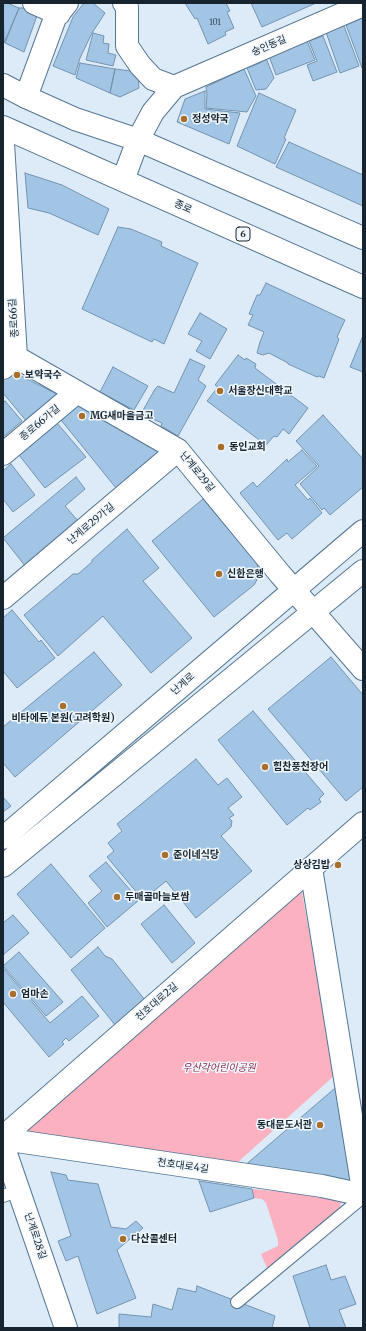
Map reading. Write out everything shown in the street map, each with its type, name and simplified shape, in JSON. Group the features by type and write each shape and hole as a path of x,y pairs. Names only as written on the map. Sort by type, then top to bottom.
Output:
{"street":[{"path":"26,97 55,18 63,8 34,3"},
{"path":"124,3 128,7 127,46 153,79 174,87"},
{"name":"숭인동길","path":"123,180 138,140 153,112 174,87 363,5"},
{"path":"3,85 26,97 75,118 138,140 363,238"},
{"name":"종로","path":"3,127 363,287"},
{"name":"종로66길","path":"3,143 7,359"},
{"name":"난계로29길","path":"7,359 77,392 178,450 293,590 363,668"},
{"name":"종로66가길","path":"3,454 77,392"},
{"name":"난계로29가길","path":"3,598 178,450"},
{"name":"난계로","path":"3,838 363,531"},
{"path":"3,866 363,571"},
{"name":"천호대로2길","path":"3,1138 363,823"},
{"path":"311,868 359,1134 363,1190"},
{"name":"천호대로4길","path":"3,1138 322,1186 363,1196"},
{"name":"난계로28길","path":"3,1145 11,1193 66,1328"}],"lane":[{"path":"237,1302 363,1196"}],"green space":[{"name":"우산각어린이공원","path":"301,887 335,1075 238,1162 20,1132"},
{"path":"252,1189 340,1197 341,1203 339,1209 267,1268 261,1254 278,1246 278,1240 266,1203 262,1199 254,1198"}],"building":[{"path":"3,3 19,8 4,43"},
{"path":"84,3 93,3 105,13 92,33 80,58 75,75 53,66 73,17"},
{"path":"185,3 226,3 230,11 227,12 234,28 225,32 226,35 208,44 197,18 195,19"},
{"path":"251,3 316,3 262,27"},
{"path":"19,8 26,8 38,13 24,52 5,43"},
{"path":"363,18 363,68 362,68 346,25"},
{"path":"344,26 359,66 340,73 326,32"},
{"path":"93,33 104,36 103,43 109,44 108,53 116,55 113,66 86,60"},
{"path":"323,36 337,72 313,81 307,65 317,61 309,41"},
{"path":"307,41 315,60 276,75 269,56"},
{"path":"266,58 274,78 266,89 256,90 247,68 260,63"},
{"path":"80,63 115,69 110,93 76,78"},
{"path":"115,69 131,71 138,76 139,88 120,97 110,93"},
{"path":"244,69 256,96 247,112 206,108 206,87"},
{"path":"205,91 205,109 240,113 229,144 177,122 185,99"},
{"path":"259,93 296,110 275,164 237,146"},
{"path":"289,142 363,175 363,206 276,167"},
{"path":"25,173 62,185 109,209 98,235 49,213 28,208"},
{"path":"118,227 131,229 162,242 161,246 198,263 164,344 154,339 152,342 82,309"},
{"path":"266,283 345,320 337,337 339,339 324,378 319,376 317,377 288,364 269,353 263,355 257,353 264,332 248,325 253,315 249,314 257,295 260,295"},
{"path":"200,313 227,329 210,359 196,351 202,341 188,334"},
{"path":"362,338 363,339 363,372 350,367"},
{"path":"238,355 245,360 246,358 256,364 255,368 308,408 289,434 283,429 277,437 274,436 266,445 207,401 218,387 215,385"},
{"path":"190,359 205,366 198,380 206,386 178,436 161,426 162,423 141,414 158,386 174,393"},
{"path":"113,367 148,386 134,410 100,392"},
{"path":"6,373 15,373 61,396 28,423 3,393 3,376"},
{"path":"5,401 22,421 3,437 3,403"},
{"path":"76,404 161,453 116,488 61,420"},
{"path":"323,415 363,459 363,487 330,515 324,508 322,510 300,484 319,466 296,441"},
{"path":"57,423 86,457 45,488 19,455"},
{"path":"302,450 317,466 295,485 308,500 310,498 322,513 292,539 287,533 278,540 240,493 253,482 257,487 287,459 288,462"},
{"path":"11,464 35,495 13,512 3,499 3,471"},
{"path":"76,477 85,489 65,506 79,522 26,567 3,538"},
{"path":"203,499 257,563 258,570 258,578 254,585 214,617 152,541"},
{"path":"127,529 159,568 143,581 192,638 151,673 103,616 58,656 24,615 73,574 78,574"},
{"path":"12,610 39,642 41,640 55,658 17,688 3,671 3,618"},
{"name":"비타에듀 본원(고려학원)","path":"94,652 122,685 15,777 3,763 3,727"},
{"path":"331,657 363,695 363,787 346,801 268,709"},
{"path":"253,711 324,794 319,799 321,802 310,810 308,808 287,825 218,740"},
{"path":"196,759 218,785 227,778 242,797 228,808 234,815 229,818 232,821 231,827 221,836 252,871 196,918 166,881 143,900 107,857 114,851 108,843 122,831 117,824"},
{"path":"3,797 11,806 3,812"},
{"path":"106,862 139,900 107,927 88,903 102,891 89,876"},
{"path":"51,864 105,928 71,958 17,894"},
{"path":"164,905 195,943 172,963 141,924"},
{"path":"13,915 29,933 3,955 3,923"},
{"path":"98,947 105,956 112,959 145,1000 115,1025 71,970"},
{"path":"19,952 63,1002 46,1016 3,966"},
{"path":"3,968 50,1023 82,996 99,1016 69,1041 66,1038 62,1042 64,1044 49,1057 3,1002"},
{"name":"동대문도서관","path":"341,1083 359,1188 243,1167"},
{"path":"51,1172 66,1175 68,1180 98,1184 111,1227 126,1229 136,1221 143,1228 117,1250 136,1298 97,1314 78,1256 66,1261 58,1241 71,1236"},
{"path":"199,1181 252,1189 254,1198 210,1212"},
{"path":"326,1265 331,1280 345,1276 356,1304 339,1310 346,1328 310,1328 293,1276"},
{"path":"197,1286 275,1316 272,1328 119,1328 119,1314 151,1317 153,1304 172,1310 178,1288 196,1292"}],"place":[{"name":"정성약국","path":"184,119"},
{"name":"보약국수","path":"17,375"},
{"name":"서울장신대학교","path":"220,391"},
{"name":"MG새마을금고","path":"82,416"},
{"name":"동인교회","path":"221,447"},
{"name":"신한은행","path":"219,574"},
{"name":"비타에듀 본원(고려학원)","path":"63,706"},
{"name":"힘찬풍천장어","path":"265,767"},
{"name":"준이네식당","path":"165,855"},
{"name":"상상김밥","path":"338,865"},
{"name":"두매골마늘보쌈","path":"117,897"},
{"name":"엄마손","path":"13,994"},
{"name":"동대문도서관","path":"320,1125"},
{"name":"다산콜센터","path":"123,1239"}]}
